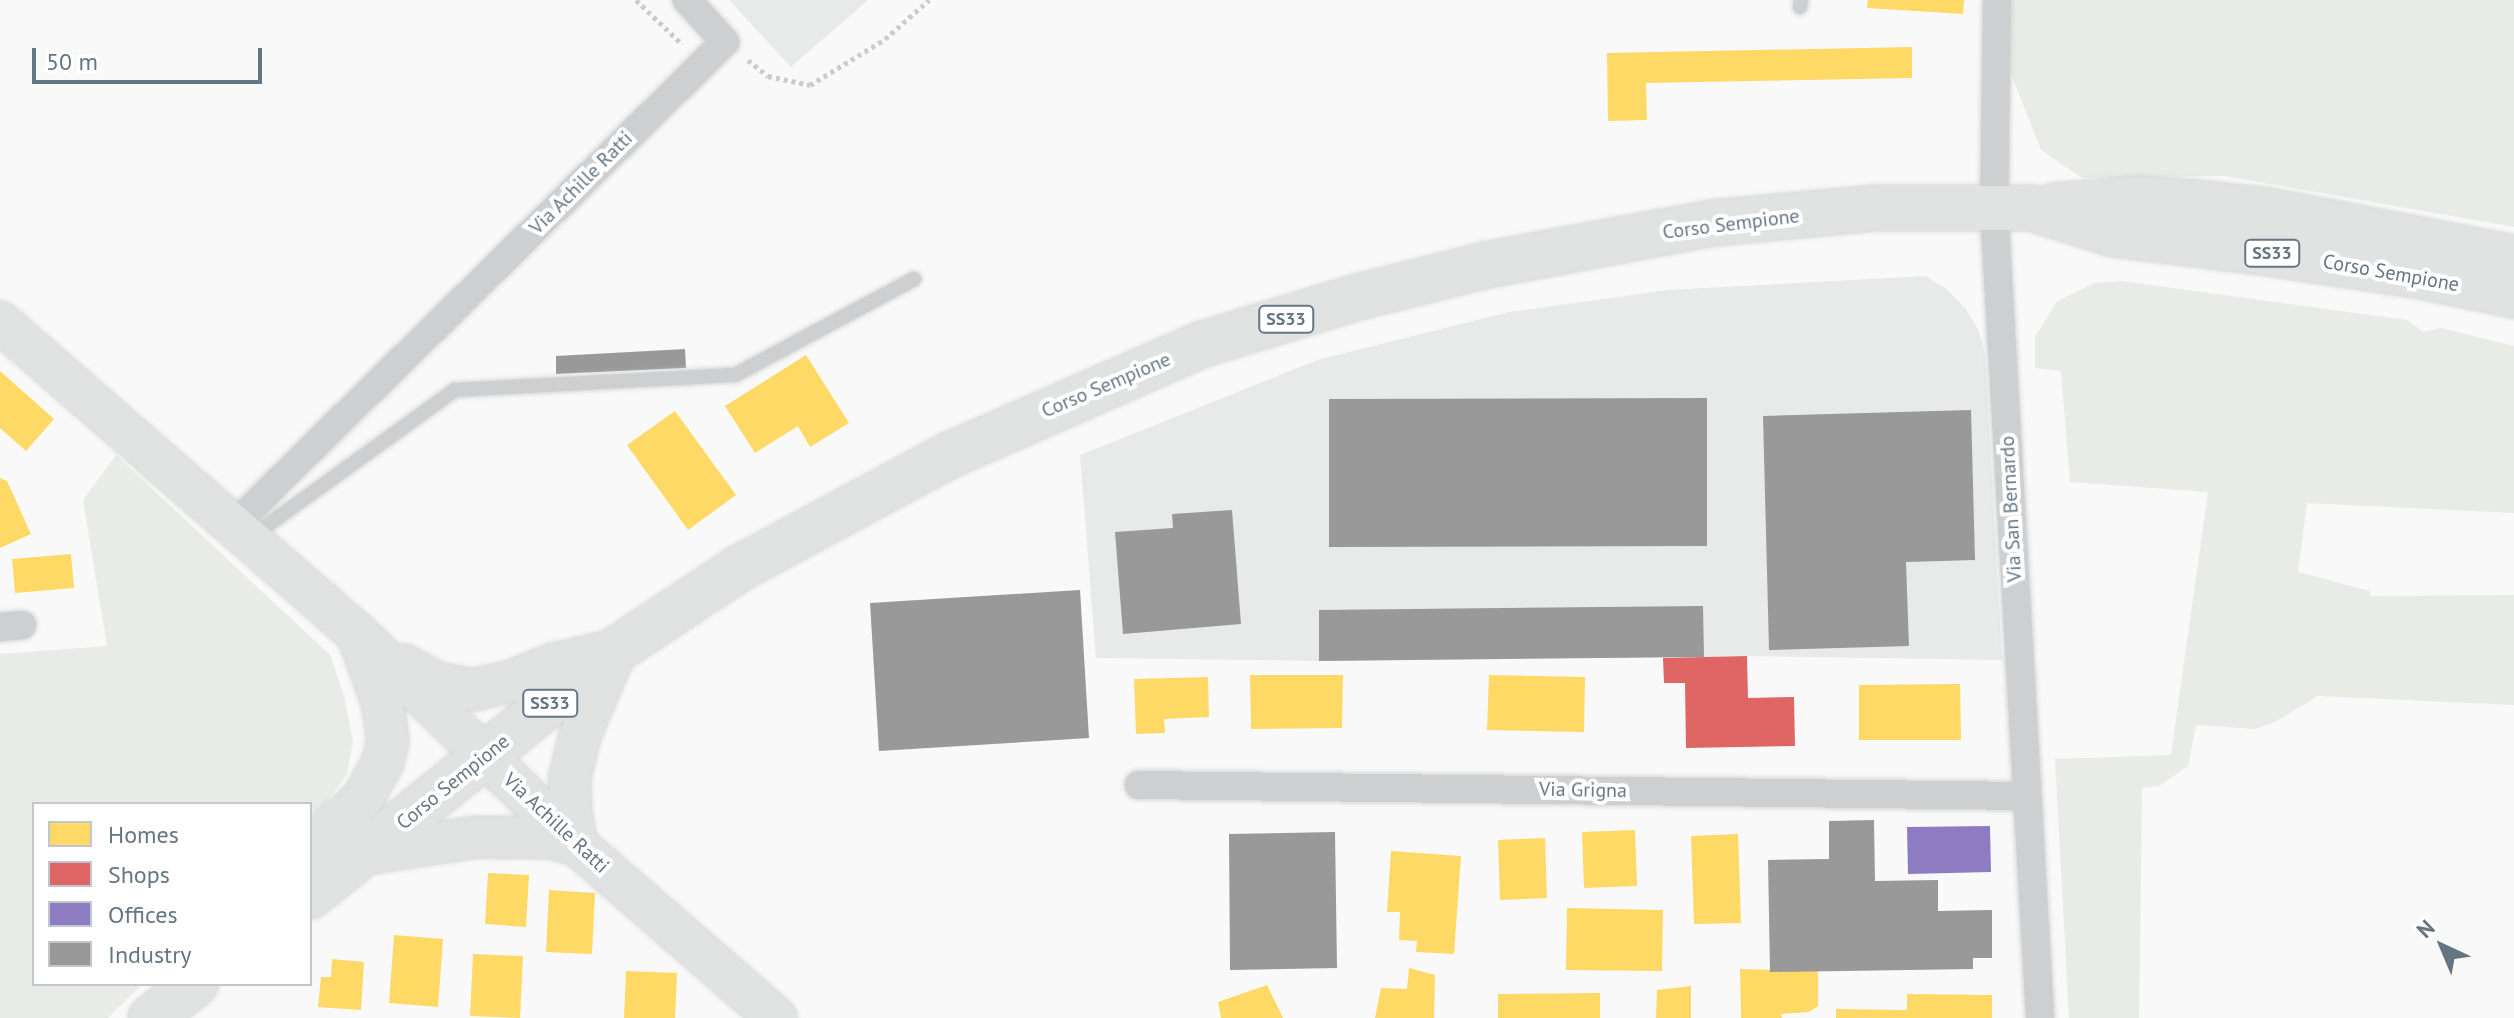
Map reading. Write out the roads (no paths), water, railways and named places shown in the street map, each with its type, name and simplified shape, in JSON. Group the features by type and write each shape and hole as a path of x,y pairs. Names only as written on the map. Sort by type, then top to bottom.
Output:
{"main road":[{"name":"Corso Sempione","path":"312,894 616,650 740,568 865,498 1032,417 1200,345 1358,297 1486,265 1713,223 1876,208 2013,208 2139,199 2269,211 2514,258"},
{"name":"Corso Sempione","path":"2013,208 2114,234 2416,275 2514,295"},
{"path":"151,1018 191,986"}],"street":[{"name":"Via Achille Ratti","path":"240,533 725,42 687,0"},
{"name":"Via San Bernardo","path":"1997,0 2013,208 2027,796 2040,1018"},
{"name":"Via Achille Ratti","path":"0,322 357,633 577,845 776,1018"},
{"path":"357,633 436,683 473,690 509,682 554,664 616,650"},
{"path":"312,846 363,798 383,762 388,741 383,704 357,633"},
{"path":"364,854 477,837 552,838 577,845 571,815 570,777 580,735 616,650"},
{"name":"Via Grigna","path":"1139,785 2027,796"}],"lane":[{"path":"240,533 455,390 735,375 914,279"}]}
